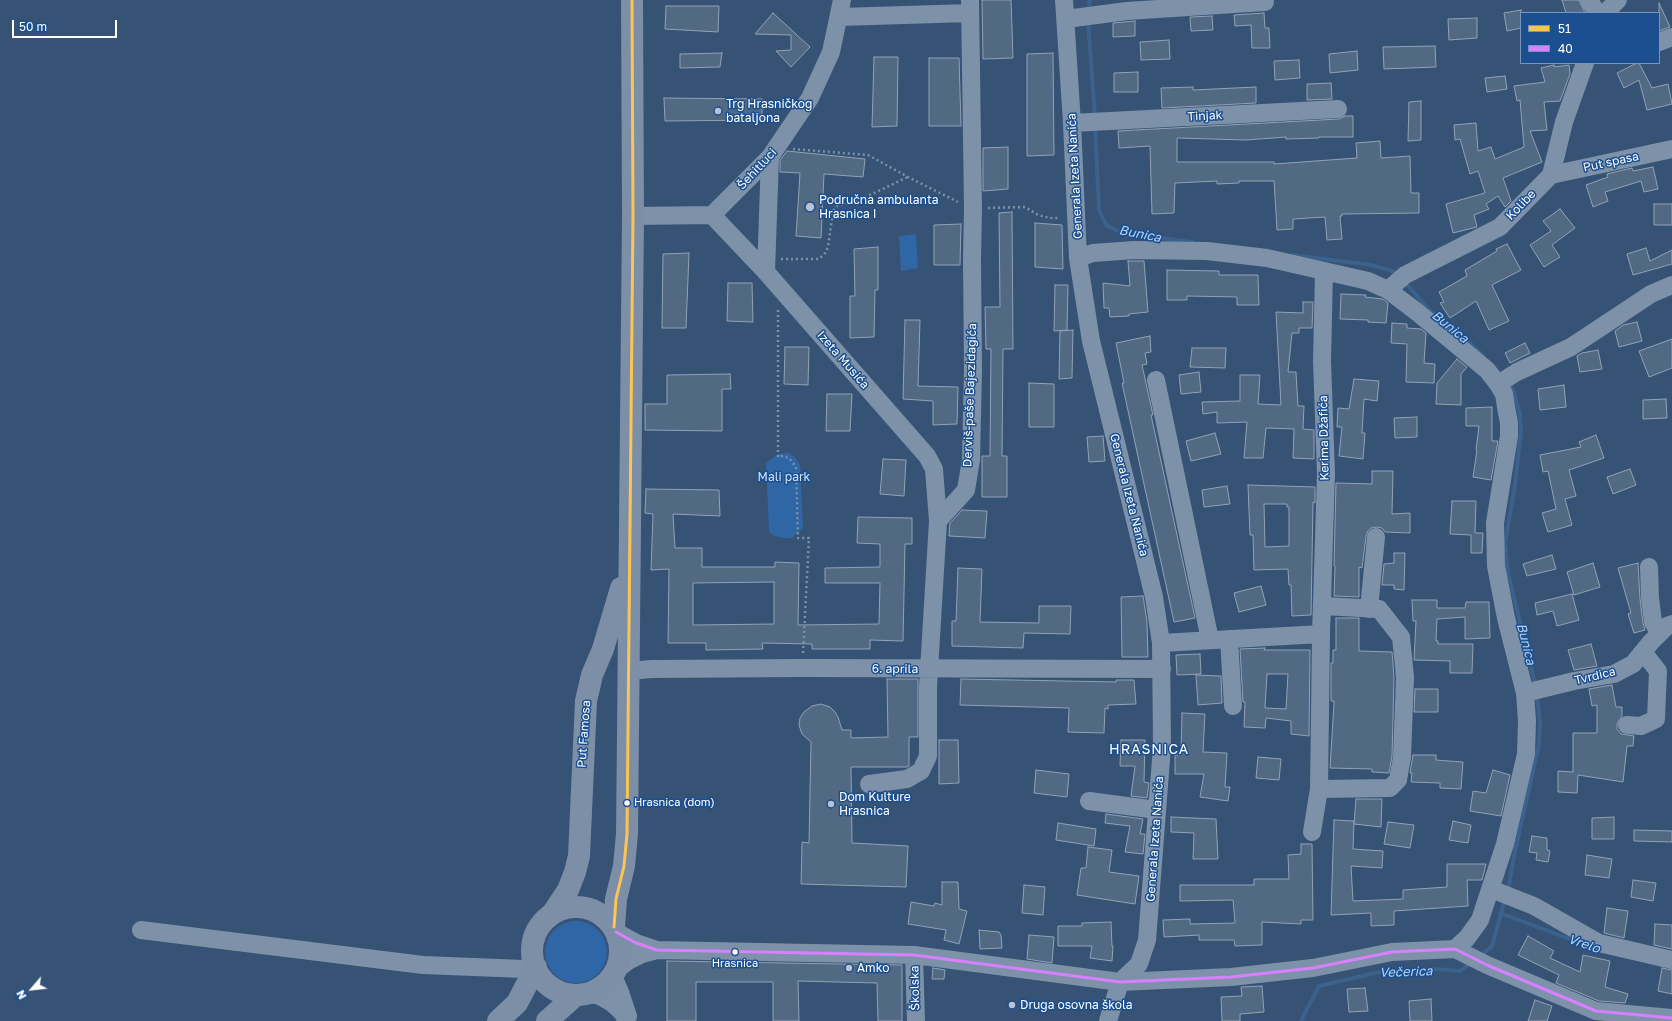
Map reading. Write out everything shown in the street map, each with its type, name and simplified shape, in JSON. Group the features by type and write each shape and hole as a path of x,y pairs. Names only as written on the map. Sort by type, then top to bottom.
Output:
{"main road":[{"name":"Put Famosa","path":"615,929 616,899 624,866 627,834 633,216 632,0"},
{"name":"Put Famosa","path":"552,914 568,890 575,872 578,856 586,701 592,675 603,649 615,612 630,554"},
{"path":"555,1018 581,994 604,985 614,973 620,951 615,929 605,916 592,909 579,906 565,908 552,914 543,921 535,936 532,953 535,966 541,976 556,990 566,993 581,994"},
{"path":"498,1021 517,1002 535,966"}],"street":[{"name":"Generala Izeta Nanića","path":"1064,0 1080,18 1086,122 1077,218 1078,258 1091,341 1154,597 1161,643 1162,747 1147,940 1139,964 1120,982"},
{"path":"1589,0 1596,12"},
{"path":"1606,12 1618,0"},
{"path":"1080,18 1127,11 1265,2"},
{"path":"841,8 970,7"},
{"name":"Derviš-paše Bajezidagića","path":"938,521 966,490 971,460 973,370 973,208 970,7"},
{"name":"Šehitluci","path":"712,215 773,152 810,98 831,52 841,8"},
{"path":"1660,42 1672,37"},
{"path":"1551,175 1564,122 1584,66 1595,64"},
{"name":"Tinjak","path":"1086,122 1338,109"},
{"name":"Put spasa","path":"1551,175 1672,149"},
{"path":"767,265 773,152"},
{"name":"Kolibe","path":"1397,282 1500,228 1551,175"},
{"path":"633,216 712,215"},
{"name":"Izeta Musića","path":"712,215 767,265 778,286 931,462 934,469 938,521"},
{"path":"1078,258 1093,253 1134,250 1207,251 1267,258 1368,281 1397,282 1417,312 1487,370 1504,380"},
{"name":"Kerima Džafića","path":"1312,832 1319,789 1321,634 1326,474 1322,361 1324,271"},
{"path":"1504,380 1571,347 1607,325 1651,294 1672,286"},
{"path":"1156,380 1210,640"},
{"path":"1461,952 1467,938 1480,920 1505,895 1505,844 1526,754 1527,721 1533,692 1506,618 1496,566 1495,523 1509,429 1504,394 1504,380"},
{"path":"869,784 907,779 921,771 928,756 929,669 938,521"},
{"path":"1369,608 1376,537"},
{"path":"1649,567 1650,598 1653,622 1666,628"},
{"path":"1319,789 1390,788 1398,780 1402,757 1406,677 1401,637 1379,609 1323,606"},
{"name":"Tvrdica","path":"1533,692 1574,681 1614,674 1633,664 1666,628"},
{"path":"1161,643 1321,634"},
{"path":"1229,639 1233,706"},
{"path":"1627,725 1641,726 1656,719 1658,671 1643,652"},
{"name":"6. aprila","path":"628,671 652,669 802,668 1162,669"},
{"path":"1089,801 1157,810"},
{"path":"1505,895 1534,906 1599,943 1672,960"},
{"path":"615,929 636,943 657,950"},
{"path":"141,930 423,965 524,969 535,966"},
{"path":"628,1021 627,1011 614,973 628,961 642,954 657,950 914,956 1120,982 1231,977 1313,968 1392,952 1461,952 1487,966 1596,1016 1672,1018"},
{"name":"Školska","path":"914,956 916,1021"},
{"path":"1108,1021 1120,982"},
{"path":"581,994 600,996 612,1003 622,1012 628,1021"}],"path":[{"path":"773,152 868,155 908,177 973,208 1025,207 1038,215 1050,218 1077,218"},
{"path":"767,265 818,259 824,255 828,247 834,211 837,206 858,201 908,177"},
{"path":"778,286 778,457 781,456 789,458 796,468 798,538 809,538 802,668"}],"green space":[{"path":"916,234 918,268 901,271 899,236"},
{"name":"Mali park","path":"788,453 794,456 800,465 803,528 792,538 783,538 774,536 769,532 766,463 778,454"},
{"path":"576,921 588,923 598,930 605,940 607,952 605,964 598,974 588,981 576,983 564,981 554,974 547,964 545,952 547,940 554,930 564,923"}],"building":[{"path":"982,0 1011,0 1013,58 983,59"},
{"path":"1562,0 1579,0 1585,12 1566,12"},
{"path":"1659,3 1670,27 1660,31 1660,12"},
{"path":"666,6 719,6 718,32 665,29"},
{"path":"1521,10 1520,28 1507,31 1504,13"},
{"path":"773,13 810,47 791,67 776,51 791,50 791,35 755,34"},
{"path":"1264,13 1265,28 1269,28 1270,48 1252,48 1251,25 1235,26 1234,15"},
{"path":"1212,16 1213,30 1191,31 1190,17"},
{"path":"1477,18 1477,38 1449,40 1448,19"},
{"path":"1135,21 1135,36 1113,37 1113,23"},
{"path":"1169,40 1170,59 1141,60 1140,42"},
{"path":"1435,46 1436,67 1384,69 1383,47"},
{"path":"1357,51 1358,70 1330,73 1329,54"},
{"path":"722,53 720,67 680,68 680,54"},
{"path":"1053,53 1054,155 1027,156 1027,54"},
{"path":"874,57 898,57 897,126 872,127"},
{"path":"929,58 959,58 961,126 929,126"},
{"path":"1299,60 1300,78 1275,80 1274,61"},
{"path":"1635,64 1640,64 1652,88 1668,84 1672,104 1647,110 1639,80 1624,88 1617,73"},
{"path":"1554,65 1554,67 1569,65 1570,74 1560,101 1544,102 1547,130 1530,131 1542,162 1503,178 1511,201 1505,207 1498,196 1486,204 1489,209 1474,215 1477,227 1453,233 1446,204 1485,193 1478,171 1470,174 1460,139 1455,140 1454,125 1476,123 1478,151 1491,147 1495,159 1524,147 1520,100 1517,101 1514,86 1545,82 1541,68"},
{"path":"1138,72 1138,92 1114,92 1114,73"},
{"path":"1505,76 1507,89 1487,92 1485,78"},
{"path":"1331,83 1332,99 1307,100 1307,84"},
{"path":"1193,87 1193,90 1256,87 1256,103 1162,108 1161,88"},
{"path":"664,98 762,99 762,120 665,121"},
{"path":"1421,101 1421,140 1408,141 1409,102"},
{"path":"1345,116 1353,116 1353,137 1286,139 1286,137 1246,140 1177,138 1177,162 1274,162 1274,164 1357,158 1356,143 1380,141 1381,158 1410,156 1411,193 1419,193 1419,213 1342,214 1342,216 1340,216 1342,239 1327,240 1325,217 1293,219 1293,229 1277,230 1274,181 1239,181 1239,183 1217,184 1217,181 1175,183 1174,213 1152,214 1150,146 1119,148 1118,131 1339,119"},
{"path":"1008,147 1008,189 983,191 983,148"},
{"name":"Područna ambulanta Hrasnica I","path":"787,151 865,159 863,177 824,174 821,238 796,236 800,173 780,172 780,160"},
{"path":"1653,167 1658,189 1644,192 1641,181 1605,192 1608,201 1593,207 1586,185 1608,177 1607,174 1632,168 1633,171"},
{"path":"1654,204 1672,204 1672,225 1654,225"},
{"path":"1560,209 1575,228 1552,245 1560,257 1544,267 1530,245 1551,231 1543,221"},
{"path":"1012,212 1013,349 1003,349 1002,456 1007,456 1007,497 982,497 982,456 990,456 991,349 986,349 985,307 1000,307 999,213"},
{"path":"1035,223 1062,225 1063,269 1035,267"},
{"path":"961,224 960,265 934,265 934,225"},
{"path":"1507,244 1521,270 1492,285 1509,321 1489,330 1476,301 1450,318 1440,303 1444,302 1439,292 1467,276 1465,270 1497,251 1496,249"},
{"path":"878,247 878,290 875,290 874,337 850,338 850,296 855,296 854,249"},
{"path":"1646,248 1650,261 1672,250 1672,264 1633,275 1627,254"},
{"path":"689,253 686,328 662,328 663,254"},
{"path":"1128,261 1144,261 1148,312 1129,314 1129,316 1110,317 1109,308 1104,308 1103,283 1130,286"},
{"path":"1167,270 1219,271 1219,275 1258,275 1259,305 1237,305 1237,297 1187,296 1187,300 1167,300"},
{"path":"728,283 752,283 753,322 727,321"},
{"path":"1055,285 1068,285 1067,330 1054,331"},
{"path":"1341,294 1366,295 1365,297 1383,299 1388,303 1386,323 1368,322 1368,320 1340,319"},
{"path":"1303,302 1313,302 1312,328 1299,328 1299,333 1292,333 1288,372 1296,372 1298,406 1304,406 1303,429 1314,430 1314,459 1293,458 1294,429 1266,428 1263,458 1244,458 1247,422 1217,423 1217,412 1203,414 1202,402 1240,401 1240,375 1260,375 1258,404 1281,405 1276,312 1303,313"},
{"path":"905,320 920,320 918,386 958,387 957,424 933,425 933,401 903,399"},
{"path":"1637,322 1642,341 1619,347 1615,331 1623,325"},
{"path":"1392,323 1407,324 1407,328 1421,329 1426,333 1424,363 1435,364 1434,383 1406,382 1407,344 1391,343"},
{"path":"1073,330 1072,378 1059,379 1060,331"},
{"path":"1150,336 1151,352 1145,353 1147,364 1142,365 1153,415 1151,415 1195,618 1174,622 1122,383 1124,383 1116,343"},
{"path":"1672,339 1672,368 1649,377 1639,351"},
{"path":"1525,343 1530,353 1510,363 1505,353"},
{"path":"785,347 809,347 808,385 784,384"},
{"path":"1192,348 1226,348 1225,368 1190,367"},
{"path":"1598,350 1602,369 1580,372 1577,356 1582,353"},
{"path":"1457,359 1467,367 1461,374 1461,405 1436,404 1437,383"},
{"path":"1199,372 1201,392 1181,394 1179,375"},
{"path":"730,374 731,389 722,389 722,431 645,430 645,404 667,404 667,375"},
{"path":"1354,379 1379,381 1377,401 1364,399 1362,433 1365,433 1363,459 1339,456 1342,427 1337,427 1338,408 1349,409"},
{"path":"1029,383 1054,384 1054,427 1029,427"},
{"path":"1564,385 1566,407 1540,410 1538,389"},
{"path":"827,394 852,394 850,431 826,431"},
{"path":"1666,399 1667,418 1643,419 1643,400"},
{"path":"1492,407 1492,441 1498,441 1491,480 1473,477 1479,426 1466,426 1466,408"},
{"path":"1417,417 1417,437 1395,438 1394,418"},
{"path":"1215,433 1221,454 1191,461 1186,441"},
{"path":"1596,435 1604,458 1569,470 1576,496 1565,499 1572,525 1548,532 1542,513 1556,509 1548,471 1543,472 1540,455 1581,447 1579,442"},
{"path":"1103,436 1105,461 1089,462 1087,437"},
{"path":"883,459 906,460 904,496 880,494"},
{"path":"1630,469 1636,485 1613,494 1607,477"},
{"path":"1372,471 1393,471 1392,514 1410,513 1410,533 1385,532 1382,528 1371,528 1366,536 1362,568 1359,567 1359,597 1334,596 1336,483 1372,484"},
{"path":"1248,485 1315,487 1315,503 1313,502 1311,615 1292,616 1291,585 1289,585 1288,569 1254,570 1253,535 1250,535","holes":["1264,504 1287,504 1287,507 1289,507 1289,546 1265,547"]},
{"path":"1227,486 1230,504 1204,507 1202,490"},
{"path":"646,489 719,490 720,516 673,514 675,548 702,548 702,567 775,567 775,562 799,563 798,625 879,624 880,583 825,583 825,568 880,567 880,544 857,543 858,517 912,518 912,544 905,544 903,641 870,640 870,649 812,649 812,644 762,643 763,649 706,650 706,643 668,643 669,569 651,570 653,514 645,513","holes":["774,582 774,624 693,625 693,583"]},
{"path":"1452,501 1476,501 1475,533 1483,533 1482,553 1471,553 1471,535 1450,534"},
{"path":"962,510 987,511 985,538 949,536 950,523"},
{"path":"1394,553 1405,553 1404,590 1394,589 1394,585 1382,585 1384,564 1394,563"},
{"path":"1552,555 1556,569 1527,576 1523,564"},
{"path":"1593,563 1600,587 1574,595 1567,572"},
{"path":"1638,563 1640,599 1645,630 1634,633 1628,614 1631,613 1618,568"},
{"path":"958,568 982,569 980,622 1039,623 1039,606 1071,606 1070,634 1024,633 1023,648 952,646 952,621 956,621"},
{"path":"1261,586 1266,605 1239,612 1234,593"},
{"path":"1572,594 1579,620 1557,626 1553,611 1537,615 1535,603"},
{"path":"1143,596 1147,622 1148,657 1122,657 1121,597"},
{"path":"1412,600 1437,600 1437,608 1465,608 1466,602 1489,602 1490,638 1465,639 1465,617 1437,619 1436,641 1438,641 1438,644 1473,644 1472,673 1450,673 1450,661 1414,660 1416,621 1413,621"},
{"path":"1336,618 1359,618 1359,651 1392,652 1394,677 1392,756 1389,773 1372,772 1372,769 1330,768 1334,703 1334,701 1331,701 1331,663 1333,663 1333,650 1336,650"},
{"path":"1591,644 1597,666 1574,670 1568,650"},
{"path":"1265,648 1264,650 1310,650 1309,736 1291,734 1291,721 1266,718 1265,728 1244,727 1245,702 1243,702 1240,649","holes":["1267,674 1288,674 1286,709 1265,708"]},
{"path":"1200,654 1201,674 1177,675 1176,655"},
{"path":"1196,675 1221,676 1222,703 1198,705"},
{"name":"Dom Kulture Hrasnica","path":"887,679 918,679 918,737 909,737 909,766 907,767 851,767 852,843 908,846 906,887 801,884 802,842 809,843 811,742 802,734 799,725 800,718 804,712 812,706 821,704 830,707 835,712 842,730 851,730 851,738 888,737"},
{"path":"961,679 1116,682 1116,680 1134,680 1136,704 1108,705 1108,709 1105,708 1104,733 1068,732 1069,708 960,705"},
{"path":"1612,685 1616,707 1622,707 1622,716 1617,724 1617,729 1621,734 1634,736 1633,746 1627,746 1623,782 1578,775 1577,793 1558,792 1558,771 1573,772 1573,733 1597,733 1597,705 1592,706 1589,689"},
{"path":"1415,689 1438,689 1438,712 1414,712"},
{"path":"1182,713 1205,714 1203,752 1227,753 1225,787 1230,787 1228,801 1200,797 1204,774 1175,774 1175,755 1181,755"},
{"path":"939,740 958,740 959,783 939,784"},
{"path":"1121,740 1145,740 1144,782 1149,783 1147,798 1131,796 1135,766 1120,766"},
{"path":"1413,755 1436,755 1436,760 1463,762 1461,789 1440,788 1440,783 1411,782 1412,773 1410,773"},
{"path":"1258,757 1281,759 1279,780 1256,778"},
{"path":"1036,770 1069,774 1067,797 1034,793"},
{"path":"1493,770 1510,775 1501,816 1470,811 1473,791 1486,793"},
{"path":"1356,799 1382,799 1381,827 1354,824"},
{"path":"1106,814 1143,819 1140,834 1145,834 1143,854 1125,852 1130,826 1105,823"},
{"path":"1171,817 1216,819 1218,859 1193,859 1194,833 1171,832"},
{"path":"1614,817 1614,839 1592,839 1592,818"},
{"path":"1334,820 1354,821 1353,849 1383,851 1382,868 1351,866 1353,901 1403,899 1403,890 1447,887 1447,864 1486,864 1482,880 1467,880 1468,906 1394,911 1394,925 1371,926 1371,913 1331,915"},
{"path":"1453,821 1471,825 1468,843 1449,840"},
{"path":"1388,822 1414,825 1410,848 1384,844"},
{"path":"1058,823 1096,829 1094,846 1056,840"},
{"path":"1634,830 1672,831 1672,842 1634,841"},
{"path":"1532,836 1547,838 1547,850 1550,851 1548,862 1536,860 1537,853 1529,852"},
{"path":"1301,844 1312,844 1313,920 1301,920 1301,924 1262,922 1262,945 1235,946 1234,940 1199,940 1199,935 1164,937 1163,920 1190,919 1190,924 1235,923 1233,900 1180,901 1180,885 1254,885 1254,879 1289,879 1288,855 1301,854"},
{"path":"1088,847 1112,850 1109,872 1139,876 1135,904 1077,895 1081,868 1086,868"},
{"path":"1587,855 1612,859 1609,878 1585,875"},
{"path":"1633,880 1656,883 1653,901 1631,897"},
{"path":"942,882 958,882 959,909 967,911 959,944 944,940 946,930 908,924 911,902 934,906 935,903 942,905"},
{"path":"1024,885 1045,887 1043,915 1022,913"},
{"path":"1607,908 1628,911 1624,938 1604,933"},
{"path":"1111,922 1113,946 1112,961 1090,958 1092,946 1058,946 1058,926 1082,926 1082,923"},
{"path":"1655,924 1672,925 1672,949 1654,945"},
{"path":"979,930 999,932 1001,935 1002,948 980,949"},
{"path":"1029,935 1054,937 1052,963 1027,959"},
{"path":"1528,936 1554,951 1550,958 1580,972 1583,955 1610,961 1605,987 1628,994 1625,1003 1599,1001 1556,983 1559,975 1518,955"},
{"path":"667,961 902,965 902,1021 878,1021 877,983 798,981 799,1021 773,1021 773,982 696,982 696,1021 667,1021"},
{"path":"933,968 945,970 944,979 932,979"},
{"path":"1662,968 1672,970 1672,994 1658,991"},
{"path":"1262,986 1264,1012 1240,1014 1240,1021 1222,1021 1221,997 1242,996 1241,987"},
{"path":"1365,988 1368,1011 1349,1012 1347,989"},
{"path":"1431,999 1432,1021 1410,1021 1409,1001"},
{"path":"1535,1000 1552,1006 1547,1021 1528,1021"}],"waterway":[{"name":"Bunica","path":"1088,11 1090,0"},
{"name":"Bunica","path":"1088,20 1095,117"},
{"name":"Bunica","path":"1095,126 1099,210 1106,225 1122,233 1192,242"},
{"name":"Bunica","path":"1292,255 1371,265 1392,271 1398,275"},
{"name":"Bunica","path":"1404,281 1429,310 1460,333 1483,356"},
{"name":"Bunica","path":"1508,383 1513,390 1520,414 1521,431 1515,485 1505,544 1508,573 1536,687"},
{"name":"Bunica","path":"1508,891 1514,856 1539,744 1540,724 1537,695"},
{"name":"Večerica","path":"1480,957 1492,946 1504,903"},
{"name":"Vrelo","path":"1500,913 1586,945"},
{"name":"Večerica","path":"1301,1021 1319,986 1380,972 1436,969 1460,971 1471,963"}],"transit line":[{"name":"51","path":"614,927 616,899 624,866 627,834 633,216 632,0"},
{"name":"40","path":"616,932 636,943 657,950 914,955 1120,982 1231,977 1313,968 1392,952 1455,949 1487,965 1596,1011 1672,1018"}],"place":[{"name":"Trg Hrasničkog bataljona","path":"718,111"},
{"name":"Područna ambulanta Hrasnica I","path":"810,207"},
{"name":"Hrasnica (dom)","path":"627,803"},
{"name":"Dom Kulture Hrasnica","path":"831,804"},
{"name":"Hrasnica","path":"735,952"},
{"name":"Amko","path":"849,968"},
{"name":"Druga osovna škola","path":"1012,1005"}],"district":[{"name":"HRASNICA","path":"1149,750"}]}
